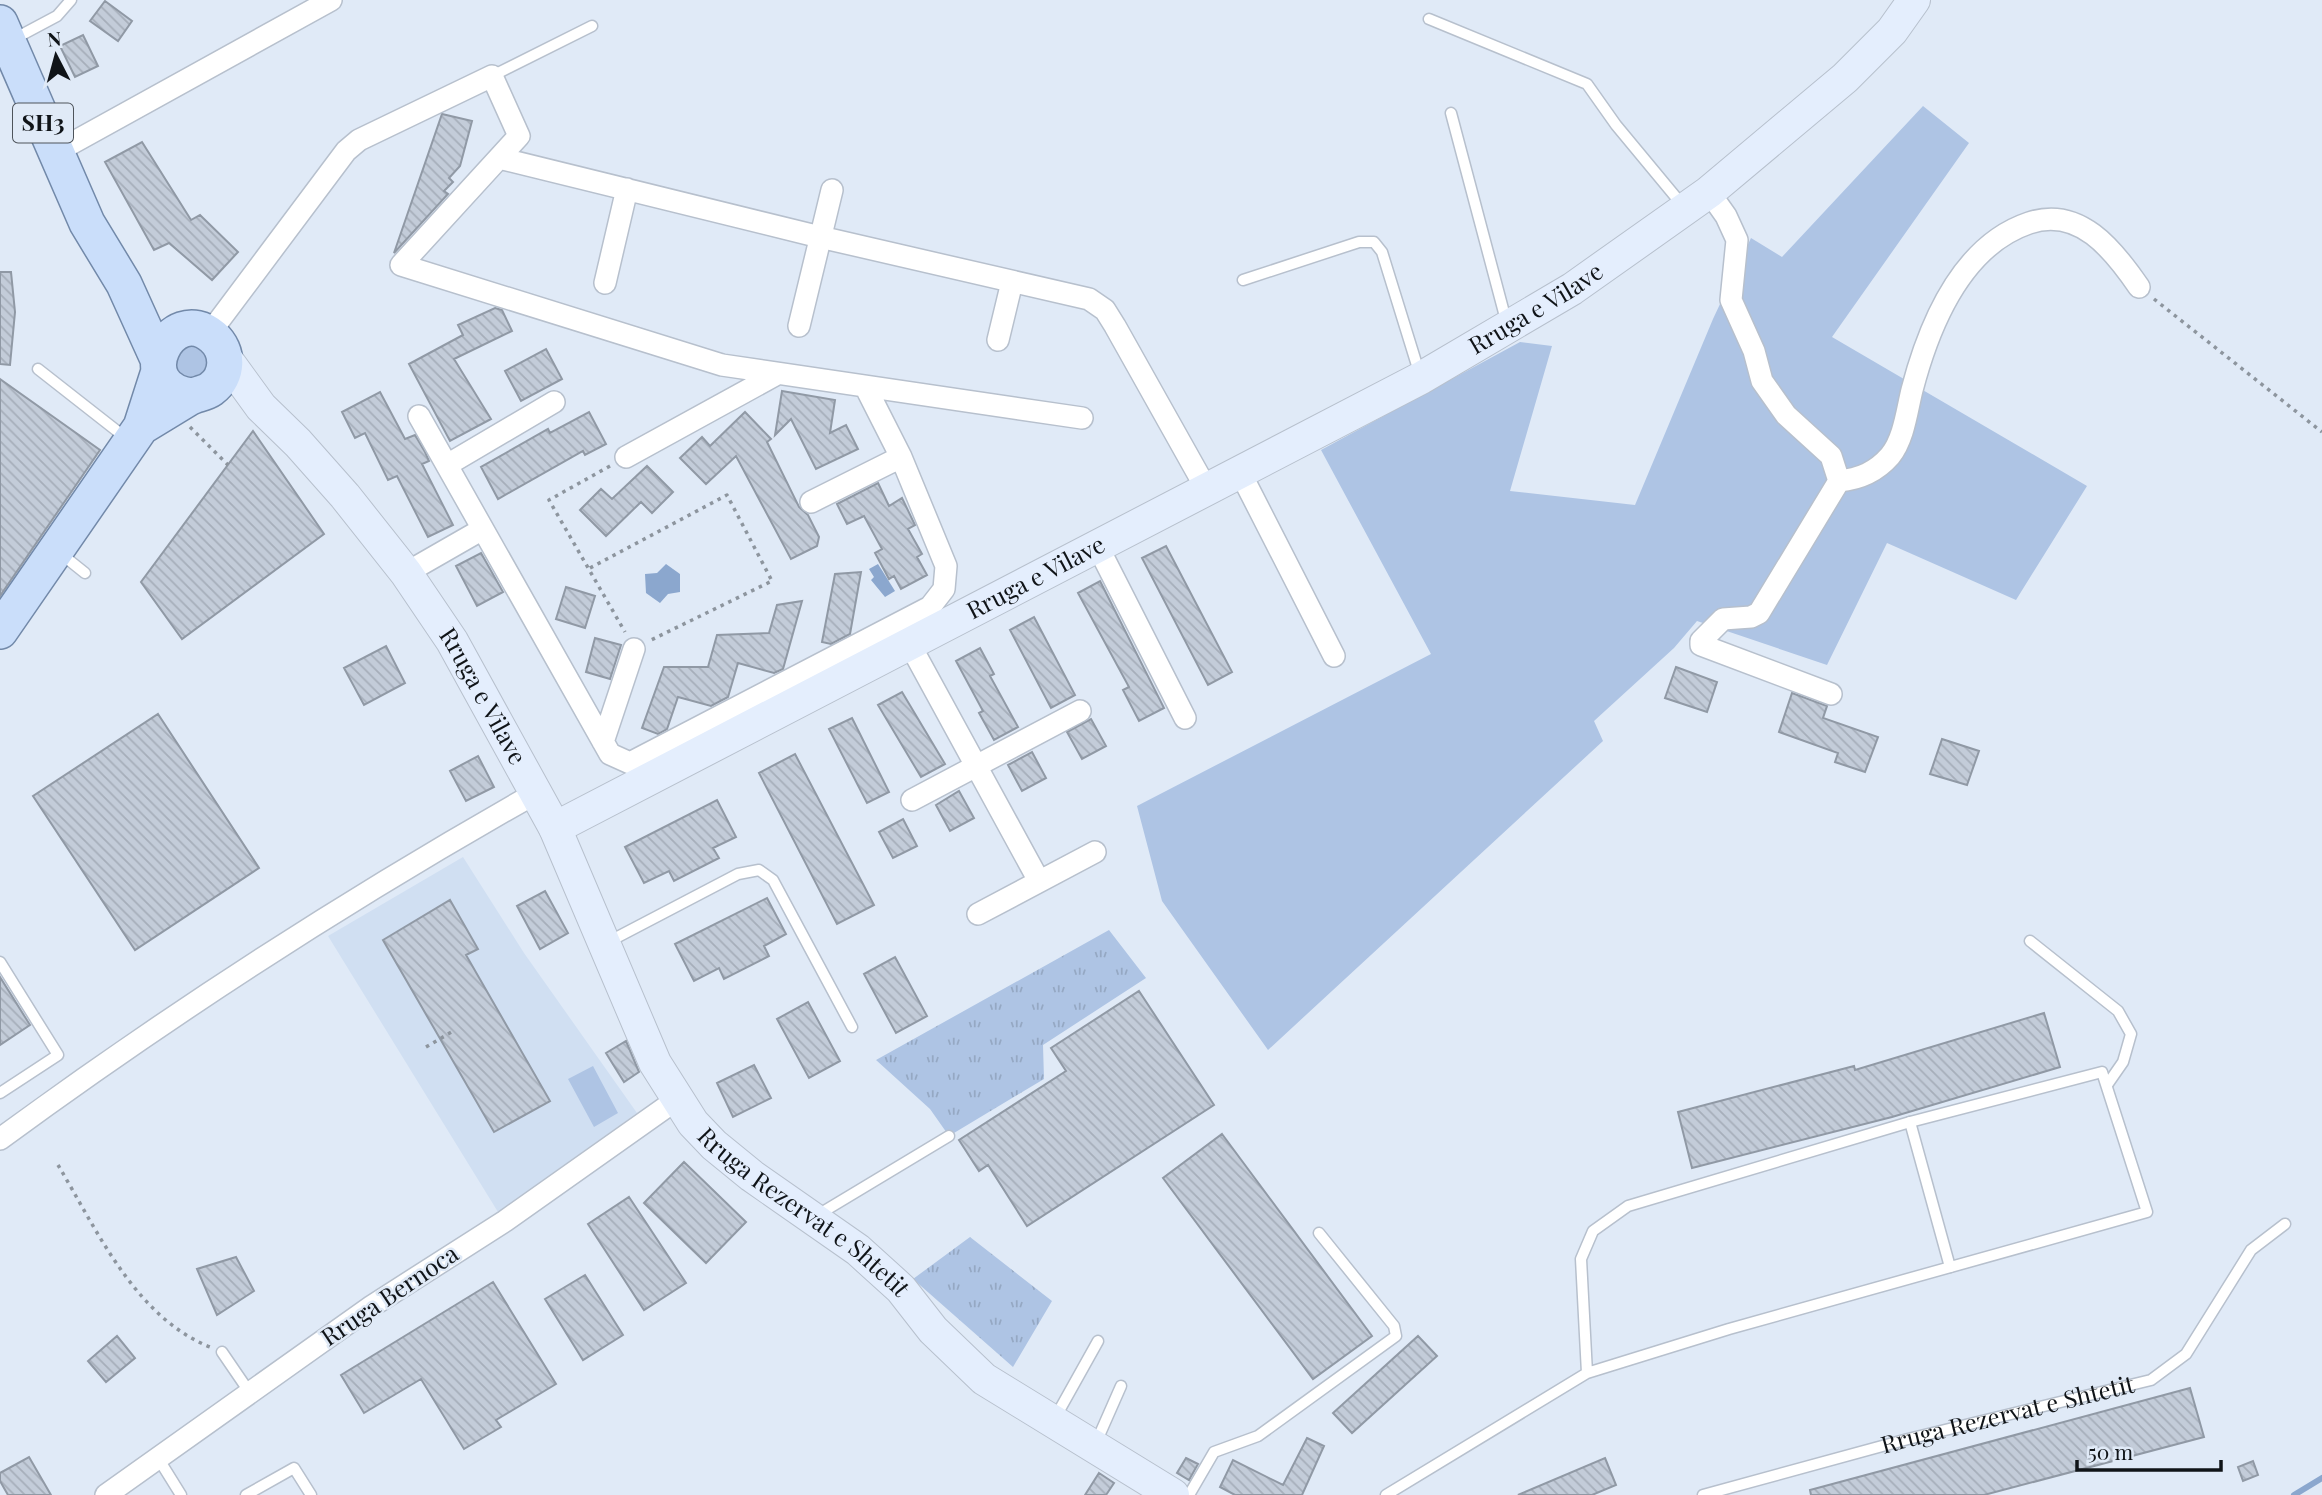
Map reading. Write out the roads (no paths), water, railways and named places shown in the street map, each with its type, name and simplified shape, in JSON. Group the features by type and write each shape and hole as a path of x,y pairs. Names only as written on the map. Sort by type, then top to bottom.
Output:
{"main road":[{"name":"Rruga e Vilave","path":"3,37 97,242 124,284 159,365"},
{"name":"Rruga e Vilave","path":"124,284 166,315 209,340"},
{"path":"0,631 136,435 170,337 209,340 225,365 218,383 196,406 136,435"},
{"path":"159,365 171,389 196,406"}],"street":[{"path":"56,152 331,0"},
{"name":"Rruga e Vilave","path":"209,340 261,407 306,452 406,573 452,640 555,828 1421,378 1572,289 1698,201 1845,78 1892,31 1914,0"},
{"path":"209,340 346,151 370,134 492,76 519,136 401,265 722,365 1082,418"},
{"path":"499,158 820,237 1089,299 1105,310 1207,490"},
{"path":"605,284 627,189"},
{"path":"799,327 832,190"},
{"path":"1698,201 1726,216 1737,240 1731,300 1754,351 1762,381 1786,415 1831,456 1839,481 1759,613 1751,617 1723,619 1701,641 1703,648 1832,694"},
{"path":"1839,481 1858,479 1891,454 1900,437 1922,351 1965,268 1988,245 2011,229 2045,218 2072,220 2093,234 2121,261 2139,287"},
{"path":"998,340 1012,282"},
{"path":"626,457 776,374"},
{"path":"419,416 603,742 616,759 638,761 930,607 944,589 946,566 901,457 865,386"},
{"path":"447,465 554,401"},
{"path":"196,406 261,407"},
{"path":"811,502 901,457"},
{"path":"1240,472 1335,656"},
{"path":"406,573 481,530"},
{"path":"1097,547 1185,718"},
{"path":"944,589 965,616"},
{"path":"909,643 1039,881"},
{"path":"603,742 634,649"},
{"path":"912,800 1080,712"},
{"path":"0,1139 100,1066 288,940 444,845 536,793"},
{"name":"Rruga Rezervat e Shtetit","path":"555,828 655,1063 676,1100 714,1146 858,1250 901,1289 933,1330 984,1379 1173,1495"},
{"path":"978,914 1095,852"},
{"name":"Rruga Bernoca","path":"106,1495 372,1306 505,1221 676,1100"}],"lane":[{"path":"3,37 57,16 71,0"},
{"path":"1429,19 1587,83 1598,95 1616,125 1657,170 1698,201"},
{"path":"492,76 592,26"},
{"path":"1451,113 1507,327"},
{"path":"1244,280 1359,242 1374,242 1382,252 1421,378"},
{"path":"38,369 136,435"},
{"path":"55,550 85,573"},
{"path":"603,945 738,874 759,870 773,880 852,1027"},
{"path":"2030,942 2118,1011 2131,1034 2123,1062 2107,1085"},
{"path":"0,962 58,1055 0,1093"},
{"path":"1386,1495 1587,1373 1950,1266 2147,1212 2102,1072 1910,1122 1628,1206 1593,1231 1581,1259 1587,1373"},
{"path":"1910,1122 1950,1266"},
{"path":"813,1217 949,1136"},
{"name":"Rruga Rezervat e Shtetit","path":"1703,1495 1908,1439 2076,1401 2151,1380 2186,1354 2251,1250 2285,1224"},
{"path":"1189,1495 1214,1452 1258,1436 1396,1336 1394,1326 1319,1233"},
{"path":"1053,1421 1098,1341"},
{"path":"222,1352 250,1393"},
{"path":"1094,1448 1121,1386"},
{"path":"158,1458 181,1495"},
{"path":"246,1495 294,1468 311,1495"}],"waterway":[{"path":"2294,1495 2322,1478"}]}
